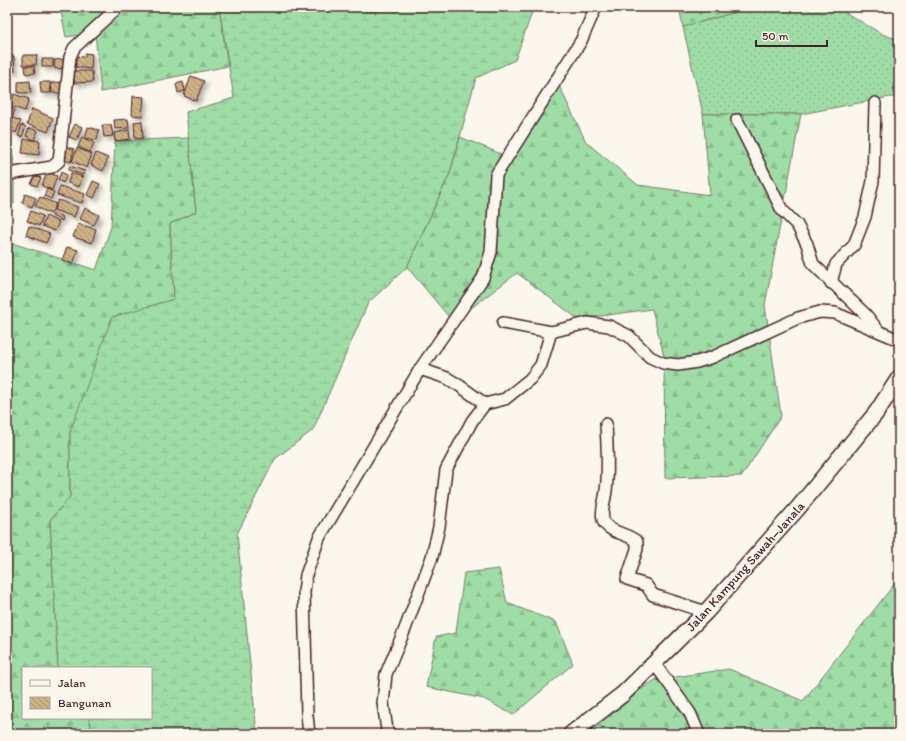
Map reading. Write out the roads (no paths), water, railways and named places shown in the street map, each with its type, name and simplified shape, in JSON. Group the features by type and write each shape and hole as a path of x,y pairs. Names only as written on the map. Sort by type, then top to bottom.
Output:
{"main road":[{"name":"Jalan Kampung Sawah–Janala","path":"570,734 623,694 706,612 803,502 876,413 899,378"}],"street":[{"path":"7,176 15,173 52,167 58,160 70,57 74,48 118,7"},
{"path":"309,734 307,715 304,592 306,575 319,538 420,368 482,278 491,252 496,175 581,42 596,7"},
{"path":"831,283 836,264 854,245 865,217 873,181 875,103"},
{"path":"737,120 782,210 797,225 807,244 812,264 866,315 877,330"},
{"path":"503,323 551,332 587,323 608,326 629,336 650,357 663,363 678,365 697,362 713,357 798,318 820,312 835,313 899,340"},
{"path":"389,734 387,730 383,703 386,674 405,629 432,557 439,527 446,470 472,421 485,404 505,398 530,379 541,365 551,332"},
{"path":"420,368 447,378 485,404"},
{"path":"606,424 608,474 602,515 604,523 610,528 633,538 637,542 637,550 627,579 646,585 653,595 706,612"},
{"path":"654,663 690,713 698,732"}]}
